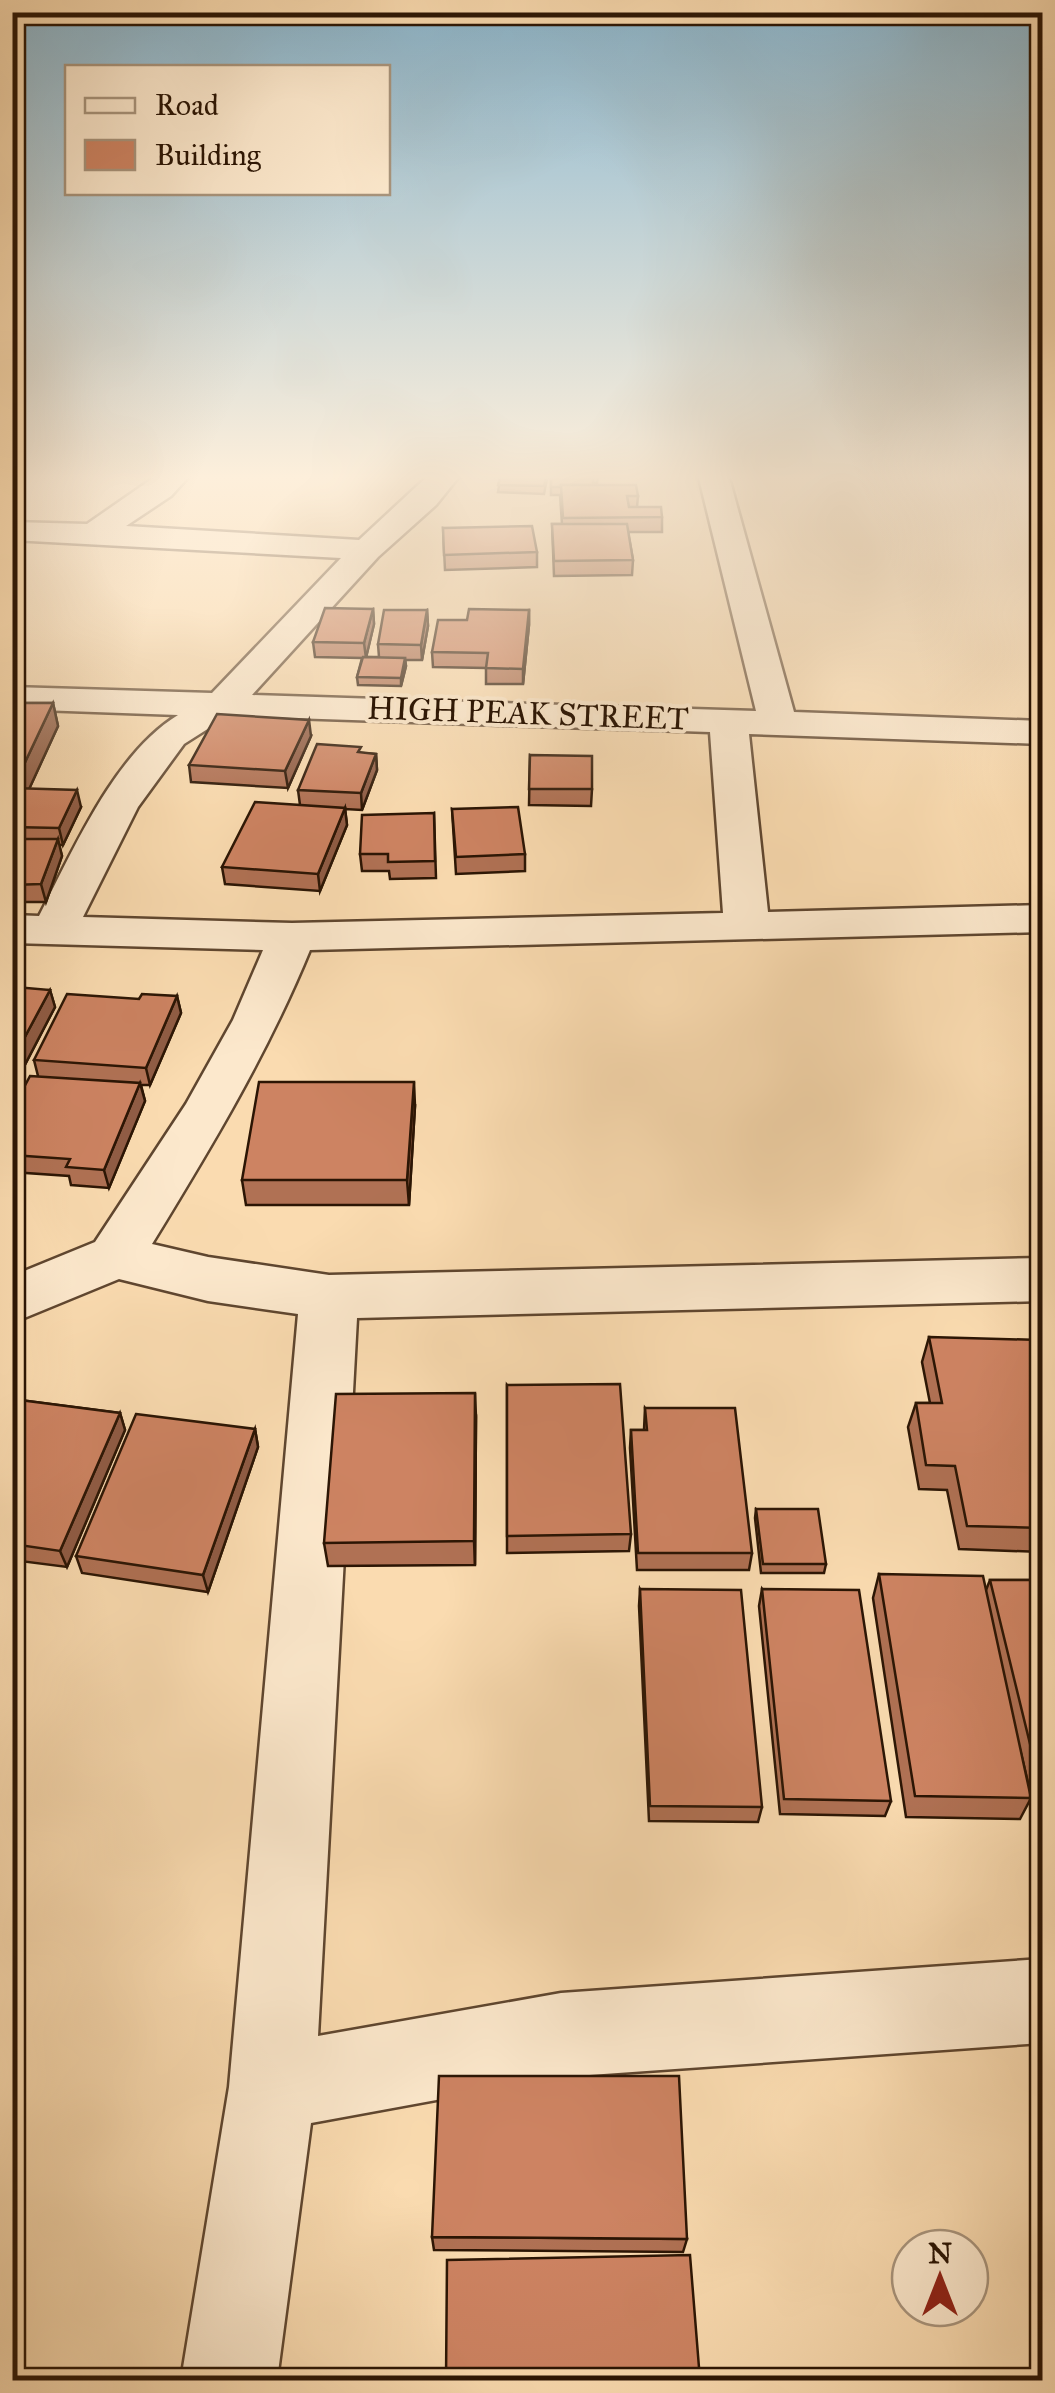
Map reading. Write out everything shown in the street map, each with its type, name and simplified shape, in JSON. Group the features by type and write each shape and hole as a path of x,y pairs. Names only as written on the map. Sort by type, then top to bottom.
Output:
{"street":[{"path":"33,930 170,736 224,702 333,586"},
{"path":"742,586 778,721"},
{"name":"HIGH PEAK STREET","path":"12,698 1042,732"},
{"path":"728,719 748,927"},
{"path":"33,930 292,937 1042,918"},
{"path":"12,1301 115,1257 209,1108 257,1020 292,937"},
{"path":"115,1257 208,1279 329,1297 1042,1279"},
{"path":"229,2380 272,2087 329,1297"},
{"path":"272,2087 561,2035 1042,2001"}],"building":[{"path":"325,608 373,609 364,643 313,642"},
{"path":"469,609 529,610 523,669 486,668 488,653 432,652 438,620 467,620"},
{"path":"384,610 427,610 421,645 378,644"},
{"path":"363,657 405,658 401,678 357,677"},
{"path":"12,703 53,703 19,775 12,775"},
{"path":"217,714 309,720 285,771 189,765"},
{"path":"317,744 361,747 358,752 376,754 361,793 298,790"},
{"path":"530,755 592,756 592,789 529,789"},
{"path":"12,788 77,790 59,828 12,827"},
{"path":"255,802 345,808 318,874 222,867"},
{"path":"518,807 525,854 456,857 452,809"},
{"path":"434,813 435,861 388,862 388,854 360,854 362,815"},
{"path":"12,839 58,839 41,884 12,885"},
{"path":"15,987 50,990 12,1061 12,992"},
{"path":"67,994 139,999 142,994 177,996 146,1068 34,1060"},
{"path":"30,1076 140,1083 104,1170 66,1167 70,1159 12,1155 12,1110"},
{"path":"259,1082 414,1082 407,1180 242,1180"},
{"path":"929,1337 1040,1340 1042,1528 967,1526 955,1466 926,1465 916,1403 942,1403"},
{"path":"620,1384 631,1534 507,1536 507,1385"},
{"path":"475,1393 474,1541 324,1543 336,1394"},
{"path":"12,1399 120,1413 60,1551 12,1544"},
{"path":"645,1408 735,1408 752,1553 638,1553 631,1430 647,1430"},
{"path":"136,1414 255,1429 203,1575 76,1556"},
{"path":"756,1509 818,1509 826,1564 763,1564"},
{"path":"879,1574 983,1576 1031,1798 915,1796"},
{"path":"990,1580 1042,1580 1042,1793"},
{"path":"640,1589 741,1590 762,1807 650,1806"},
{"path":"762,1589 859,1590 891,1801 784,1799"},
{"path":"439,2076 679,2076 687,2239 432,2237"},
{"path":"690,2255 700,2380 446,2380 447,2260"}]}
